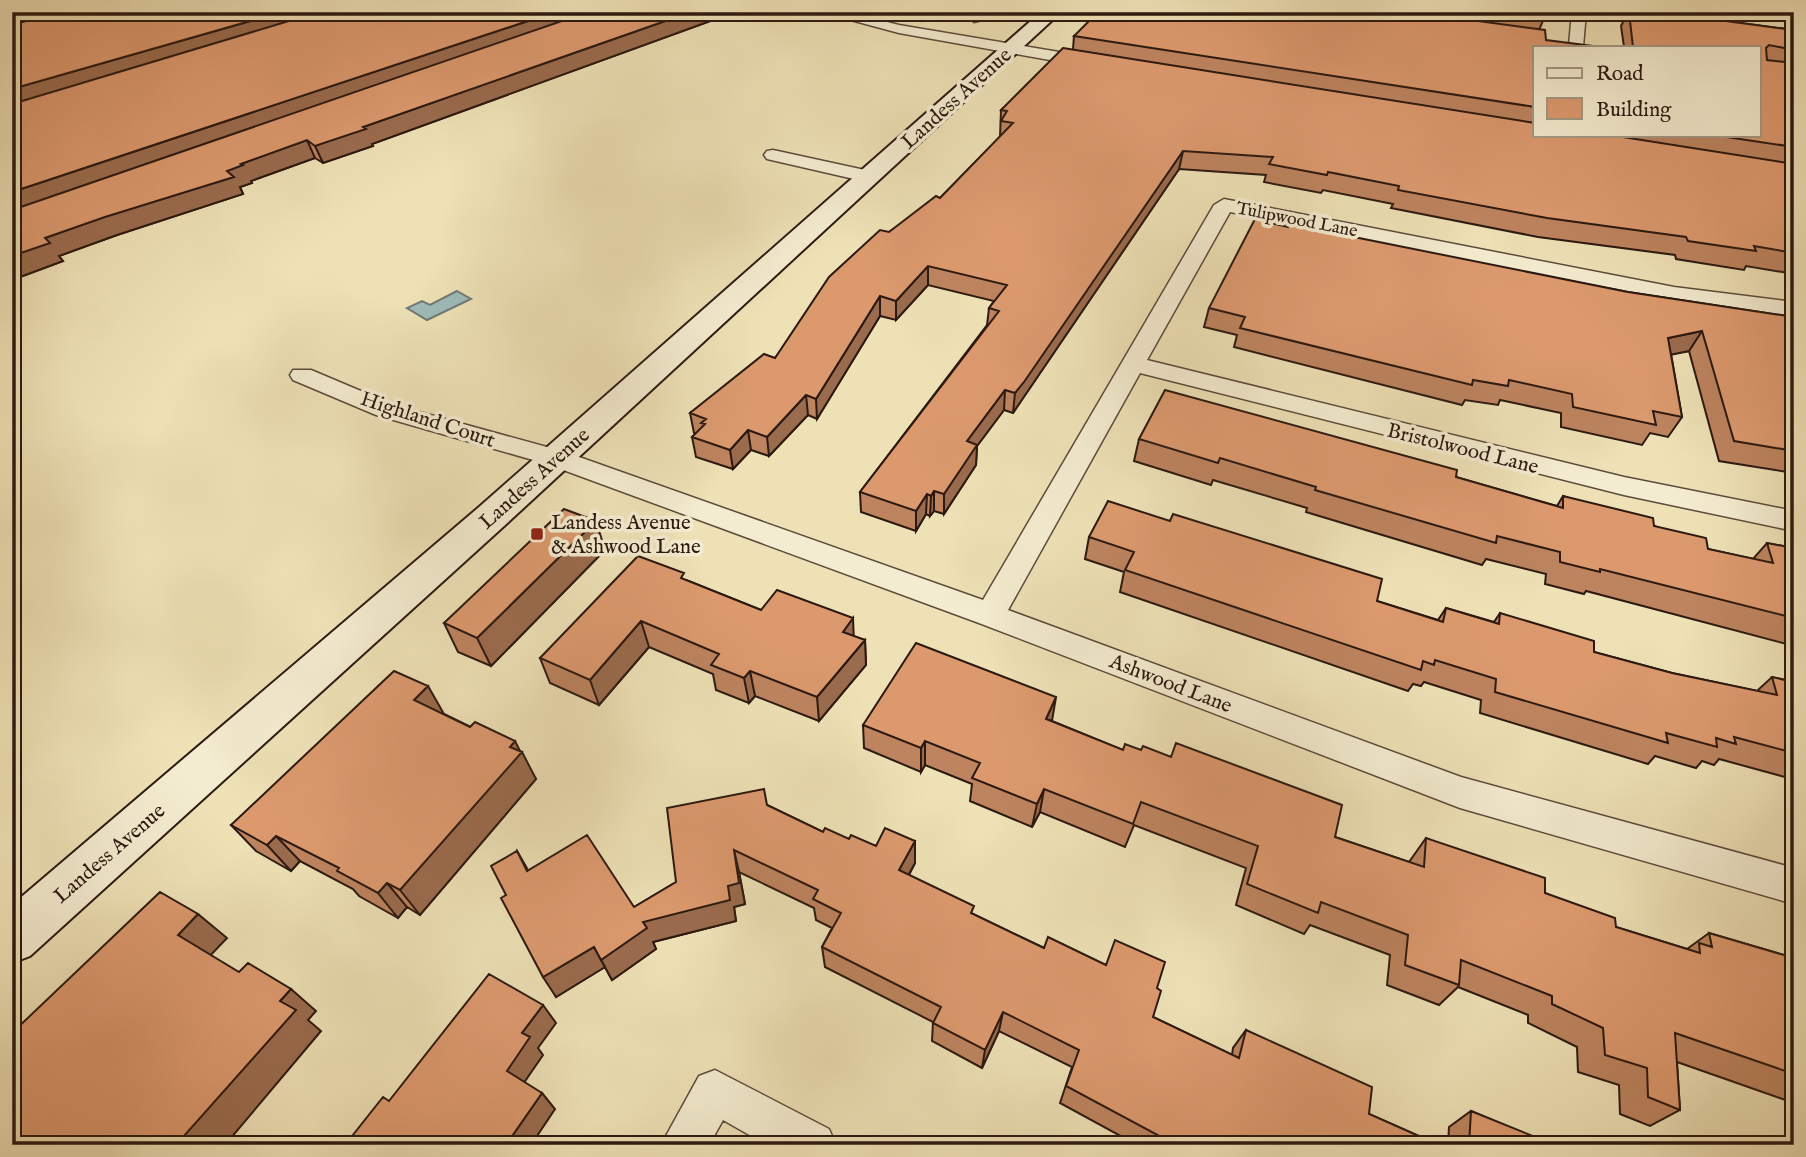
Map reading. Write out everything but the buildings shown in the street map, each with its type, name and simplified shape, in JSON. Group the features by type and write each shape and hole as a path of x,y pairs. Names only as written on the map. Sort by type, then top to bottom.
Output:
{"main road":[{"name":"Landess Avenue","path":"12,938 556,458 1052,12"}],"street":[{"path":"828,12 899,29 1119,66"},
{"path":"1578,12 1570,44 1586,46"},
{"path":"773,155 867,176"},
{"name":"Tulipwood Lane","path":"990,615 1224,205 1674,294 1794,309"},
{"name":"Bristolwood Lane","path":"1134,364 1624,486 1794,521"},
{"name":"Highland Court","path":"302,375 385,410 556,458"},
{"name":"Ashwood Lane","path":"556,458 990,615 1460,792 1794,886"},
{"path":"684,1145 715,1093 813,1145"}],"water":[{"path":"457,291 471,299 427,320 407,308 422,301 430,305"}],"place":[{"name":"Landess Avenue & Ashwood Lane","path":"537,534"}]}
